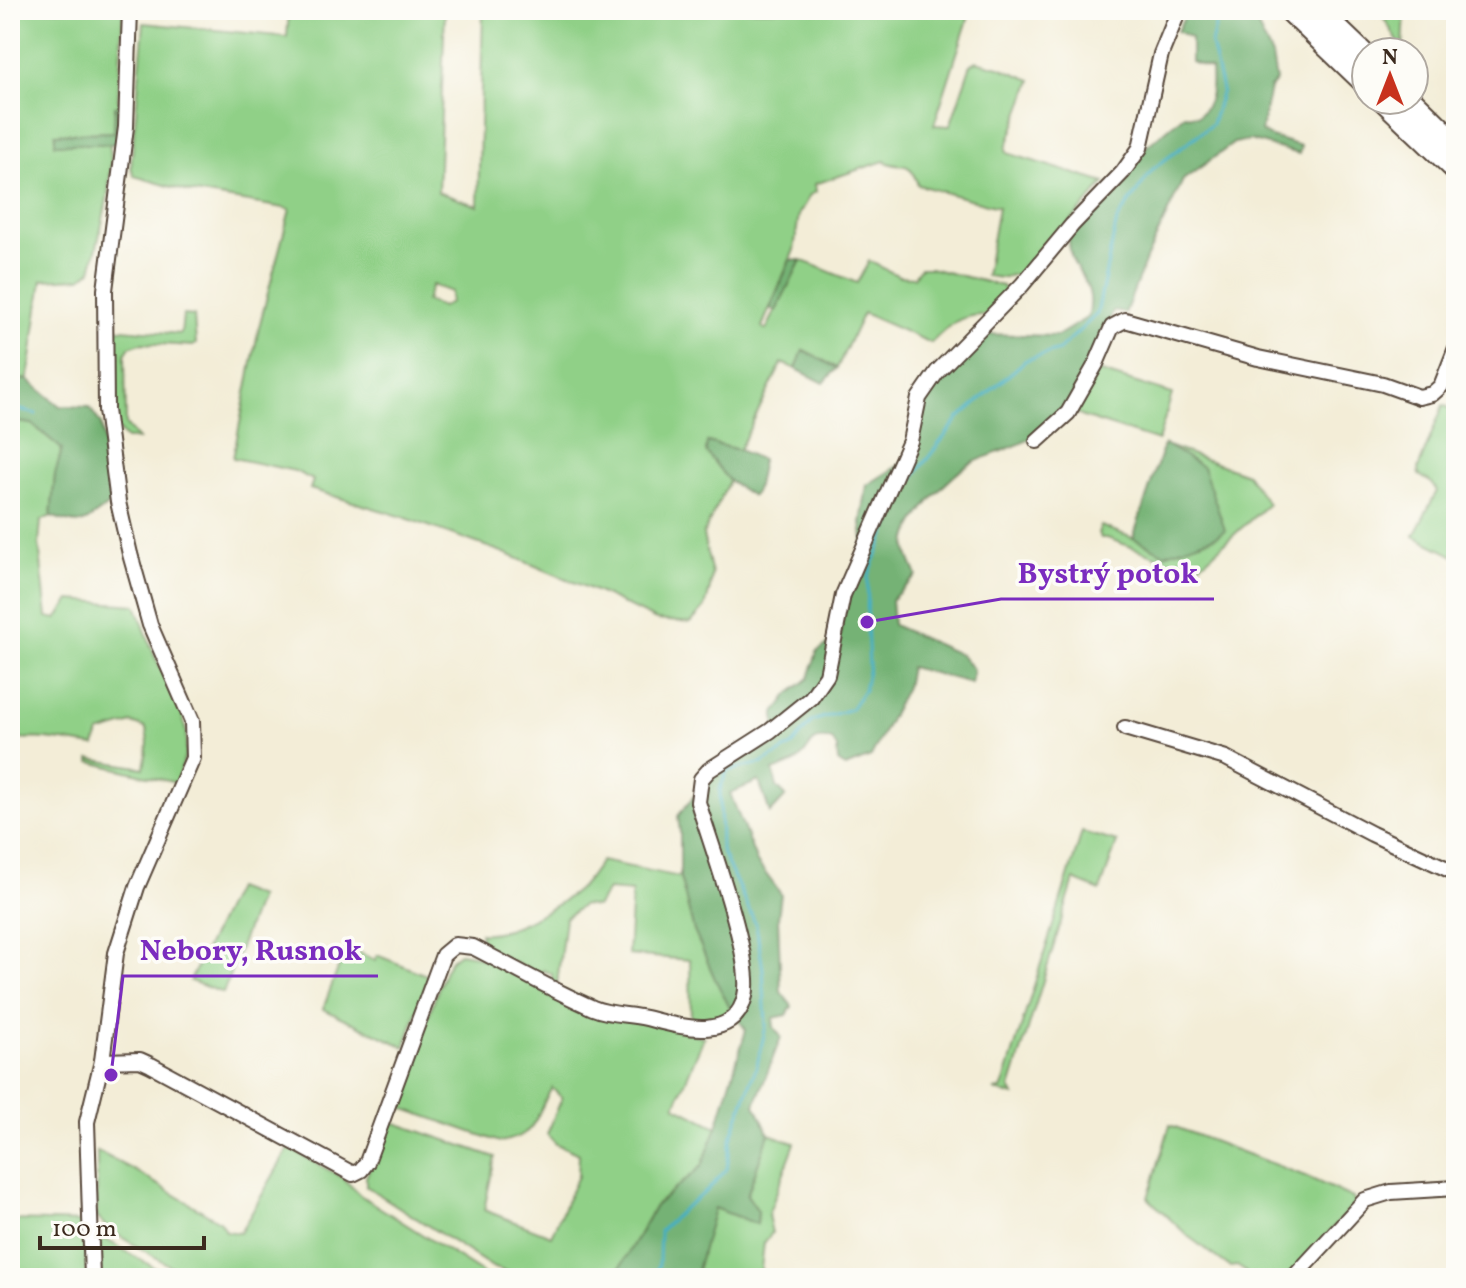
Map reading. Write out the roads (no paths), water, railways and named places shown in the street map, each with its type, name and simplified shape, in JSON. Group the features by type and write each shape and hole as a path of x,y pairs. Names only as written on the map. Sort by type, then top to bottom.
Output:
{"highway":[{"path":"1290,10 1350,68"},
{"path":"1317,10 1350,42"},
{"path":"1401,116 1456,169"},
{"path":"1427,116 1456,144"}],"street":[{"path":"92,1278 87,1122 102,1061 116,953 137,887 193,758 194,736 184,699 150,625 141,595 118,502 106,410 105,290 126,127 130,10"},
{"path":"102,1061 140,1060 353,1174 367,1162 443,955 455,945 473,947 606,1012 695,1029 724,1024 737,1014 745,997 745,959 698,802 701,779 709,770 770,731 811,698 827,675 843,595 910,441 919,398 937,372 1022,285 1132,160 1140,148 1161,54 1179,10"},
{"path":"1037,441 1068,413 1096,364 1112,327 1125,320 1258,358 1383,384 1419,397 1432,394 1441,386 1456,348"},
{"path":"1125,728 1226,758 1372,834 1456,873"},
{"path":"1293,1278 1365,1200 1391,1192 1456,1188"}],"waterway":[{"path":"654,1278 659,1264 660,1231 707,1191 727,1169 731,1138 757,1065 766,1026 763,970 756,925 721,850 720,789 727,771 763,763 793,745 812,721 851,709 864,690 869,666 868,577 891,520 914,476 959,418 1026,360 1059,350 1097,314 1117,220 1153,169 1212,124 1222,90 1211,44 1219,10"},
{"path":"10,407 36,414"}],"place":[{"name":"Bystrý potok","path":"867,622"},
{"name":"Nebory, Rusnok","path":"111,1075"}]}
